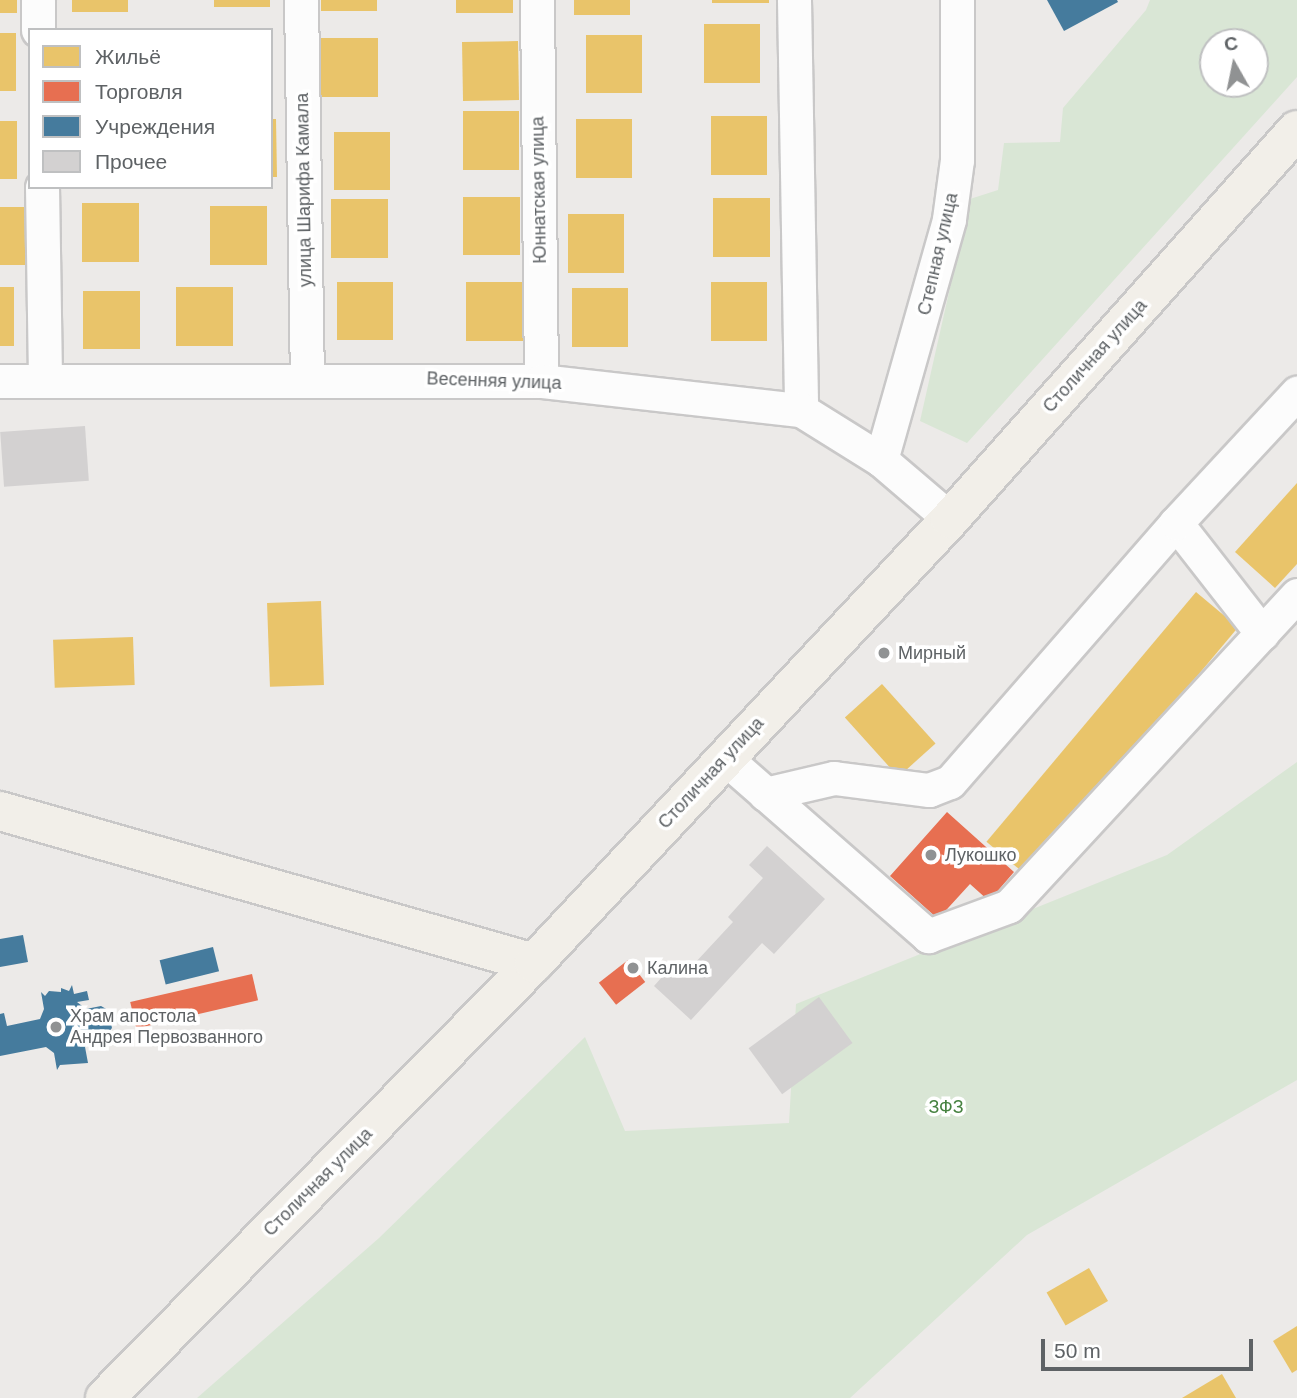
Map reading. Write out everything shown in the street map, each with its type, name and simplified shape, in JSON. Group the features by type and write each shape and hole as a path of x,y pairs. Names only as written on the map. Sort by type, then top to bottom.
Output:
{"main road":[{"name":"Столичная улица","path":"105,1398 534,963 726,759 950,519 1297,130"},
{"path":"0,811 534,963"}],"street":[{"path":"38,0 38,28"},
{"name":"улица Шарифа Камала","path":"300,0 307,379"},
{"name":"Юннатская улица","path":"537,0 541,381"},
{"path":"794,0 801,410"},
{"name":"Степная улица","path":"881,460 949,219 957,146 957,0"},
{"path":"42,189 46,381"},
{"name":"Весенняя улица","path":"0,382 307,379 541,381 801,410 881,460 950,519"},
{"path":"765,794 834,778 929,790 950,782 1176,523 1297,393"},
{"path":"1176,523 1262,633"},
{"path":"726,759 928,936 1009,906 1297,595"}],"green space":[{"path":"1150,0 1297,0 1297,77 967,443 920,421 970,199 998,190 1004,143 1060,142 1063,108 1146,10"},
{"name":"ЗФЗ","path":"1297,762 1297,1080 1027,1235 850,1398 197,1398 379,1238 585,1037 625,1131 789,1123 796,1004 1167,855"}],"building: Жильё":[{"path":"0,0 17,0 17,13 0,13"},
{"path":"72,0 128,0 128,12 72,12"},
{"path":"214,0 270,0 270,7 214,7"},
{"path":"321,0 377,0 377,11 321,11"},
{"path":"456,0 513,0 513,13 456,13"},
{"path":"574,0 630,0 630,15 574,15"},
{"path":"712,0 769,0 769,3 712,3"},
{"path":"704,24 760,24 760,83 704,83"},
{"path":"0,33 16,33 16,91 0,91"},
{"path":"586,35 642,35 642,93 586,93"},
{"path":"321,38 378,38 378,97 321,97"},
{"path":"518,41 519,100 463,101 462,42"},
{"path":"463,111 519,111 519,170 463,170"},
{"path":"711,116 767,116 767,175 711,175"},
{"path":"273,119 276,119 277,177 273,177"},
{"path":"576,119 632,119 632,178 576,178"},
{"path":"0,121 17,121 17,179 0,179"},
{"path":"334,132 390,132 390,190 334,190"},
{"path":"463,197 520,197 520,255 463,255"},
{"path":"713,198 770,198 770,257 713,257"},
{"path":"331,199 388,199 388,258 331,258"},
{"path":"82,203 139,203 139,262 82,262"},
{"path":"210,206 267,206 267,265 210,265"},
{"path":"0,207 28,207 28,265 0,265"},
{"path":"568,214 624,214 624,273 568,273"},
{"path":"337,282 393,282 393,340 337,340"},
{"path":"466,282 523,282 523,341 466,341"},
{"path":"711,282 767,282 767,341 711,341"},
{"path":"0,287 14,287 14,346 0,346"},
{"path":"176,287 233,287 233,346 176,346"},
{"path":"572,288 628,288 628,347 572,347"},
{"path":"83,291 140,291 140,349 83,349"},
{"path":"1297,483 1297,564 1275,588 1235,552"},
{"path":"1196,592 1238,627 1029,877 986,842"},
{"path":"321,601 324,685 270,687 267,603"},
{"path":"133,637 135,685 55,688 53,640"},
{"path":"882,684 936,743 898,777 845,717"},
{"path":"1089,1268 1108,1301 1066,1325 1047,1292"},
{"path":"1297,1326 1297,1370 1292,1373 1273,1341"},
{"path":"1222,1374 1236,1398 1182,1398"}],"building: Торговля":[{"path":"947,812 1014,872 989,901 970,884 938,919 890,876"},
{"path":"628,960 645,982 616,1005 599,983"},
{"path":"252,974 258,1000 136,1028 130,1002"}],"building: Учреждения":[{"path":"1047,0 1117,0 1118,2 1064,31"},
{"path":"23,935 28,962 0,967 0,939"},
{"path":"213,947 219,971 166,985 160,960"},
{"name":"Храм апостола Андрея Первозванного","path":"72,985 74,994 87,991 89,1000 77,1002 86,1009 101,1006 108,1010 112,1028 107,1034 92,1038 85,1047 88,1063 60,1065 57,1070 54,1053 46,1047 0,1056 0,1014 4,1013 7,1026 40,1019 44,1009 41,992 45,996 49,991 61,992 61,988 69,991"}],"building: Прочее":[{"path":"85,426 89,481 4,487 0,432"},
{"path":"767,846 825,899 774,954 762,943 691,1020 654,986 670,968 681,978 733,922 728,917 763,878 749,865"},
{"path":"819,997 853,1043 782,1094 749,1048"}],"place":[{"name":"Мирный","path":"884,653"},
{"name":"Лукошко","path":"931,855"},
{"name":"Калина","path":"633,968"},
{"name":"Храм апостола Андрея Первозванного","path":"56,1027"}]}
